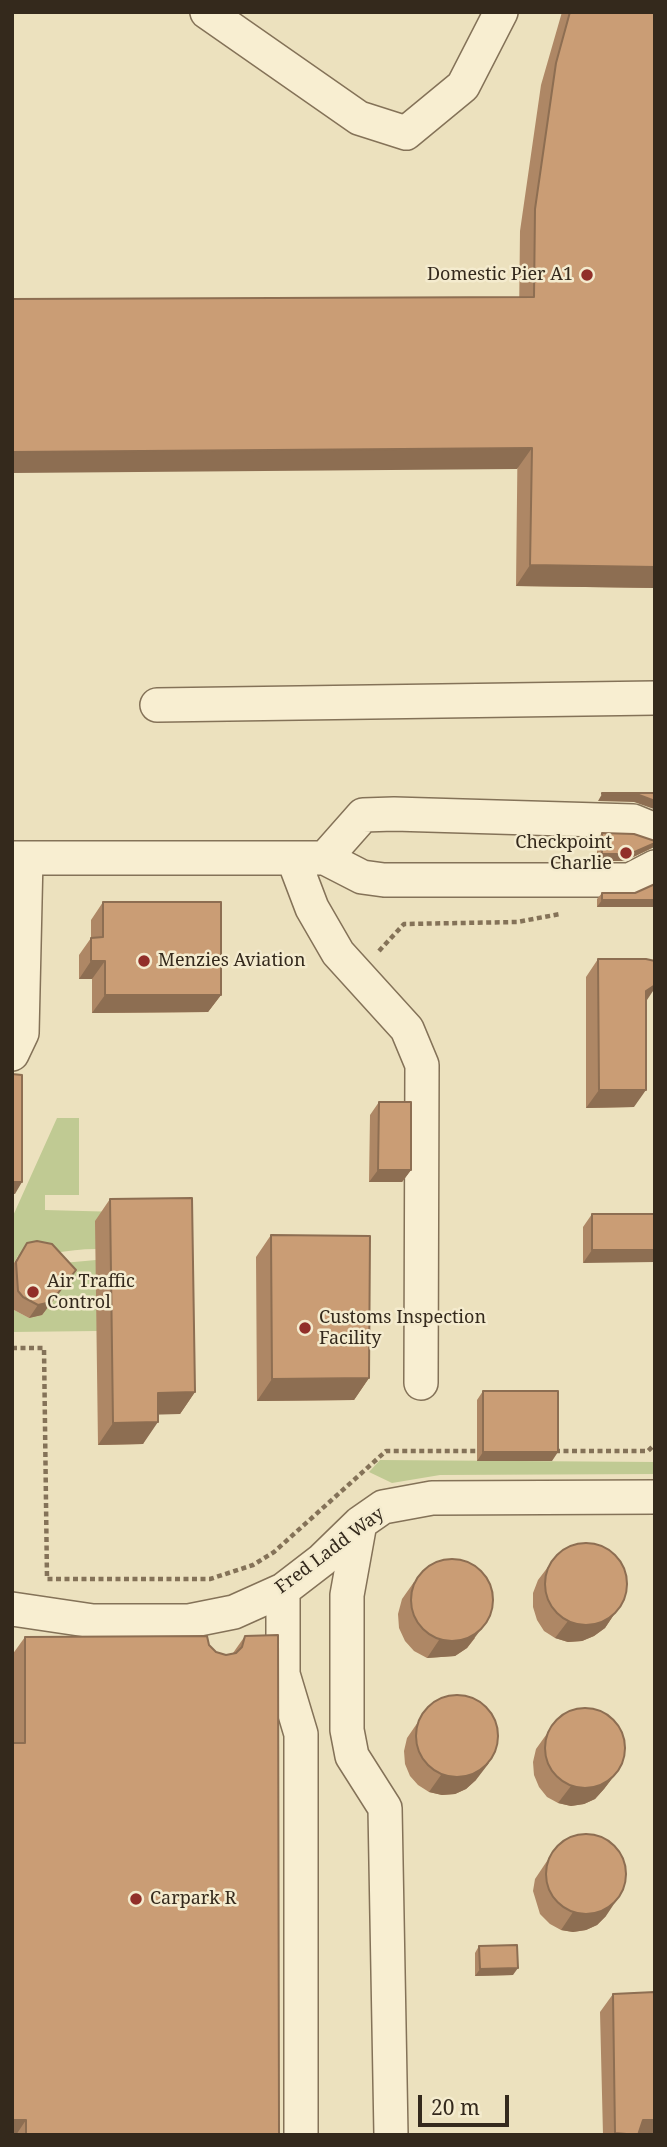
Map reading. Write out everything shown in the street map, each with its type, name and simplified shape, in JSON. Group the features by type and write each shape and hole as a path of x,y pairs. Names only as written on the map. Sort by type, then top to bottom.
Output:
{"street":[{"path":"207,12 359,118 406,133 463,86 501,12"},
{"path":"157,705 655,698"},
{"path":"309,858 363,815 633,821 655,830"},
{"path":"12,1054 22,1033 19,858 309,858 362,877 384,880 630,880 655,867"},
{"path":"309,858 312,908 338,953 407,1029 422,1065 421,1383"},
{"name":"Fred Ladd Way","path":"93,1621 189,1621 209,1629 234,1612 283,1590 322,1560 360,1523 383,1507 432,1499 655,1497"},
{"path":"360,1523 347,1595 347,1730 352,1756 385,1808 391,2135"},
{"path":"283,1590 283,1674 301,1734 301,2135"},
{"path":"12,1609 93,1621"},
{"path":"12,1633 93,1621"}],"path":[{"path":"379,952 404,924 517,922 571,910"},
{"path":"12,1348 44,1348 47,1580 211,1579"}],"green space":[{"path":"57,1118 79,1118 79,1195 45,1195 45,1210 121,1212 96,1249 22,1255 18,1256 12,1266 12,1218"},
{"path":"96,1260 97,1331 12,1332 12,1304 14,1310 29,1318 42,1315 63,1263"},
{"path":"380,1460 655,1462 655,1474 440,1475 392,1483 369,1472"}],"building":[{"name":"Domestic Pier A1","path":"570,12 655,12 655,567 530,565 532,448 12,452 12,299 534,297 535,209 556,63"},
{"path":"602,793 655,793 655,801 639,795"},
{"path":"602,833 634,834 655,843 630,854 602,854"},
{"path":"655,884 655,900 602,900 602,893 635,893"},
{"name":"Menzies Aviation","path":"103,902 221,902 221,995 105,995 105,961 91,961 91,938 103,937"},
{"path":"598,959 655,961 655,985 646,991 646,1090 599,1090"},
{"path":"12,1074 22,1075 22,1182 12,1182"},
{"path":"379,1102 411,1102 411,1170 378,1170"},
{"path":"192,1198 195,1392 158,1393 158,1422 113,1423 110,1199"},
{"path":"592,1214 655,1214 655,1250 592,1250"},
{"name":"Customs Inspection Facility","path":"271,1235 370,1236 369,1378 272,1379"},
{"name":"Air Traffic Control","path":"37,1241 52,1244 76,1270 51,1302 38,1305 18,1291 16,1262 27,1243"},
{"path":"483,1391 558,1391 558,1452 483,1452"},
{"path":"586,1543 602,1546 615,1555 624,1568 627,1584 624,1600 615,1613 602,1622 586,1625 570,1622 557,1613 548,1600 545,1584 548,1568 557,1555 570,1546"},
{"path":"452,1559 468,1562 481,1571 490,1584 493,1600 490,1616 481,1629 468,1638 452,1641 436,1638 423,1629 414,1616 411,1600 414,1584 423,1571 436,1562"},
{"name":"Carpark R","path":"278,1635 279,2135 26,2135 26,2120 12,2120 12,1743 25,1743 25,1637 207,1636 209,1645 216,1652 226,1655 236,1653 242,1647 245,1636"},
{"path":"457,1695 473,1698 486,1707 495,1720 498,1736 495,1752 486,1765 473,1774 457,1777 441,1774 428,1765 419,1752 416,1736 419,1720 428,1707 441,1698"},
{"path":"585,1708 600,1711 613,1720 622,1733 625,1748 622,1763 613,1776 600,1785 585,1788 570,1785 557,1776 548,1763 545,1748 548,1733 557,1720 570,1711"},
{"path":"586,1834 601,1837 614,1846 623,1859 626,1874 623,1889 614,1902 601,1911 586,1914 571,1911 558,1902 549,1889 546,1874 549,1859 558,1846 571,1837"},
{"path":"517,1945 518,1968 480,1969 479,1946"},
{"path":"655,1992 655,2120 643,2120 638,2135 615,2133 613,1994"}],"place":[{"name":"Domestic Pier A1","path":"587,275"},
{"name":"Checkpoint Charlie","path":"626,853"},
{"name":"Menzies Aviation","path":"144,961"},
{"name":"Air Traffic Control","path":"33,1292"},
{"name":"Customs Inspection Facility","path":"305,1328"},
{"name":"Carpark R","path":"136,1899"}]}
